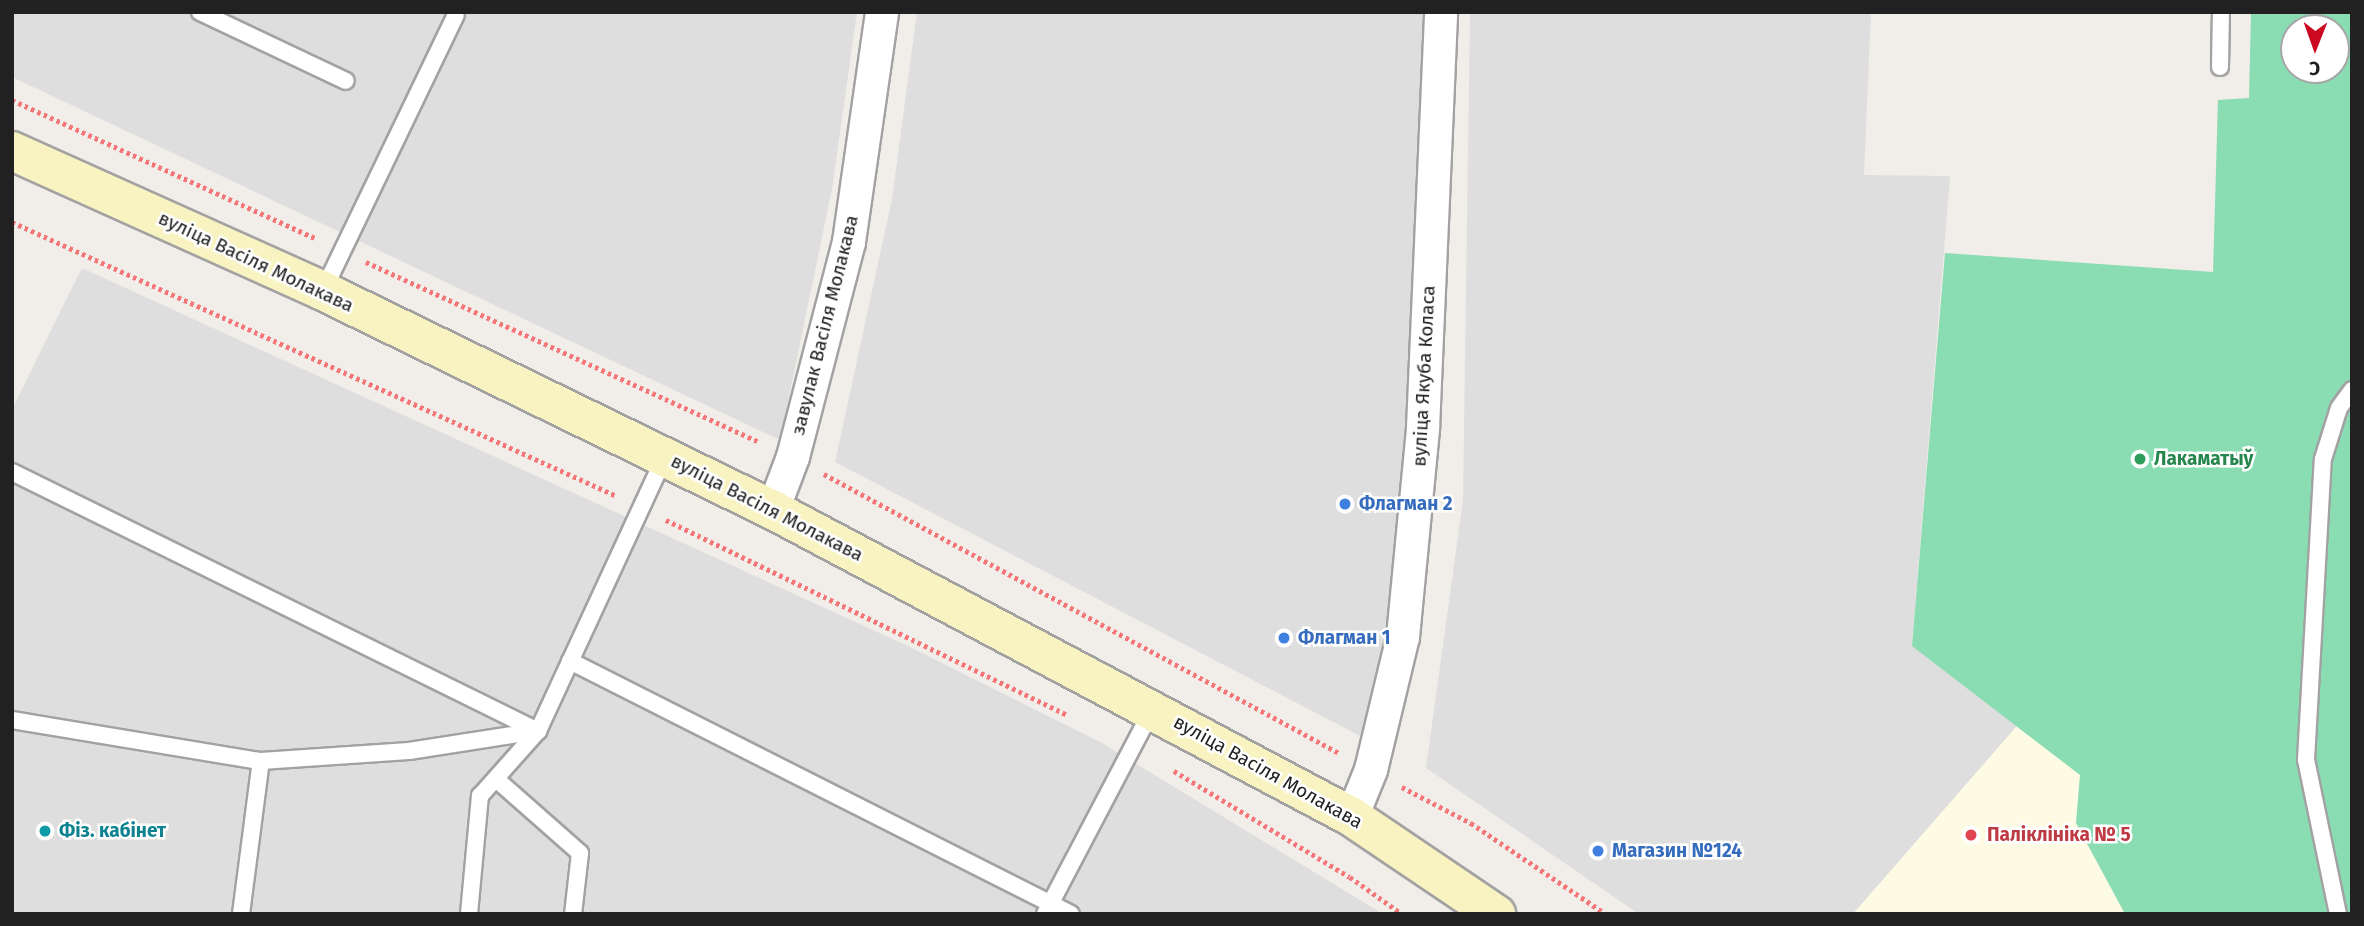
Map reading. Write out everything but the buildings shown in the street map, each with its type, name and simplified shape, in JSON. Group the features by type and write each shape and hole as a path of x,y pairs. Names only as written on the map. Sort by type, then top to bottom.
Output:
{"street":[{"name":"завулак Васіля Молакава","path":"773,510 793,457 849,242 882,12"},
{"name":"вуліца Якуба Коласа","path":"1352,817 1370,770 1403,637 1423,428 1441,12"},
{"name":"вуліца Васіля Молакава","path":"12,151 323,291 665,455 773,510 1153,708 1352,817 1496,914"}],"lane":[{"path":"200,12 346,81"},
{"path":"2220,67 2221,12"},
{"path":"323,291 456,15"},
{"path":"2338,914 2306,760 2323,459 2339,408 2352,390"},
{"path":"469,914 480,796 538,731 665,455"},
{"path":"12,472 538,731"},
{"path":"570,661 1048,908 1070,914"},
{"path":"1048,908 1153,708"},
{"path":"12,720 261,761 409,751 538,731"},
{"path":"241,914 261,761"},
{"path":"496,779 580,853 573,914"}],"path":[{"path":"12,222 640,507 1072,716"},
{"path":"1133,747 1350,877 1402,914"}],"shaded area":[{"path":"12,12 857,12 832,189 780,440 12,77"},
{"path":"917,12 1428,12 1412,370 1388,633 1360,736 835,462 892,199"},
{"path":"1470,12 1871,12 1864,175 1950,176 1912,645 2017,726 1853,914 1639,914 1426,768 1463,500"},
{"path":"82,268 908,646 1102,743 1383,914 12,914 12,409"},
{"path":"2017,726 2080,775 2076,824 2125,914 1853,914"}],"green space":[{"name":"Лакаматыў","path":"2251,12 2352,12 2352,914 2125,914 2076,823 2080,775 1912,646 1945,253 2213,272 2218,100 2249,98"}],"place":[{"name":"Лакаматыў","path":"2140,459"},
{"name":"Флагман 2","path":"1345,504"},
{"name":"Флагман 1","path":"1284,638"},
{"name":"Фіз. кабінет","path":"45,831"},
{"name":"Паліклініка № 5","path":"1971,835"},
{"name":"Магазин №124","path":"1598,851"}]}
